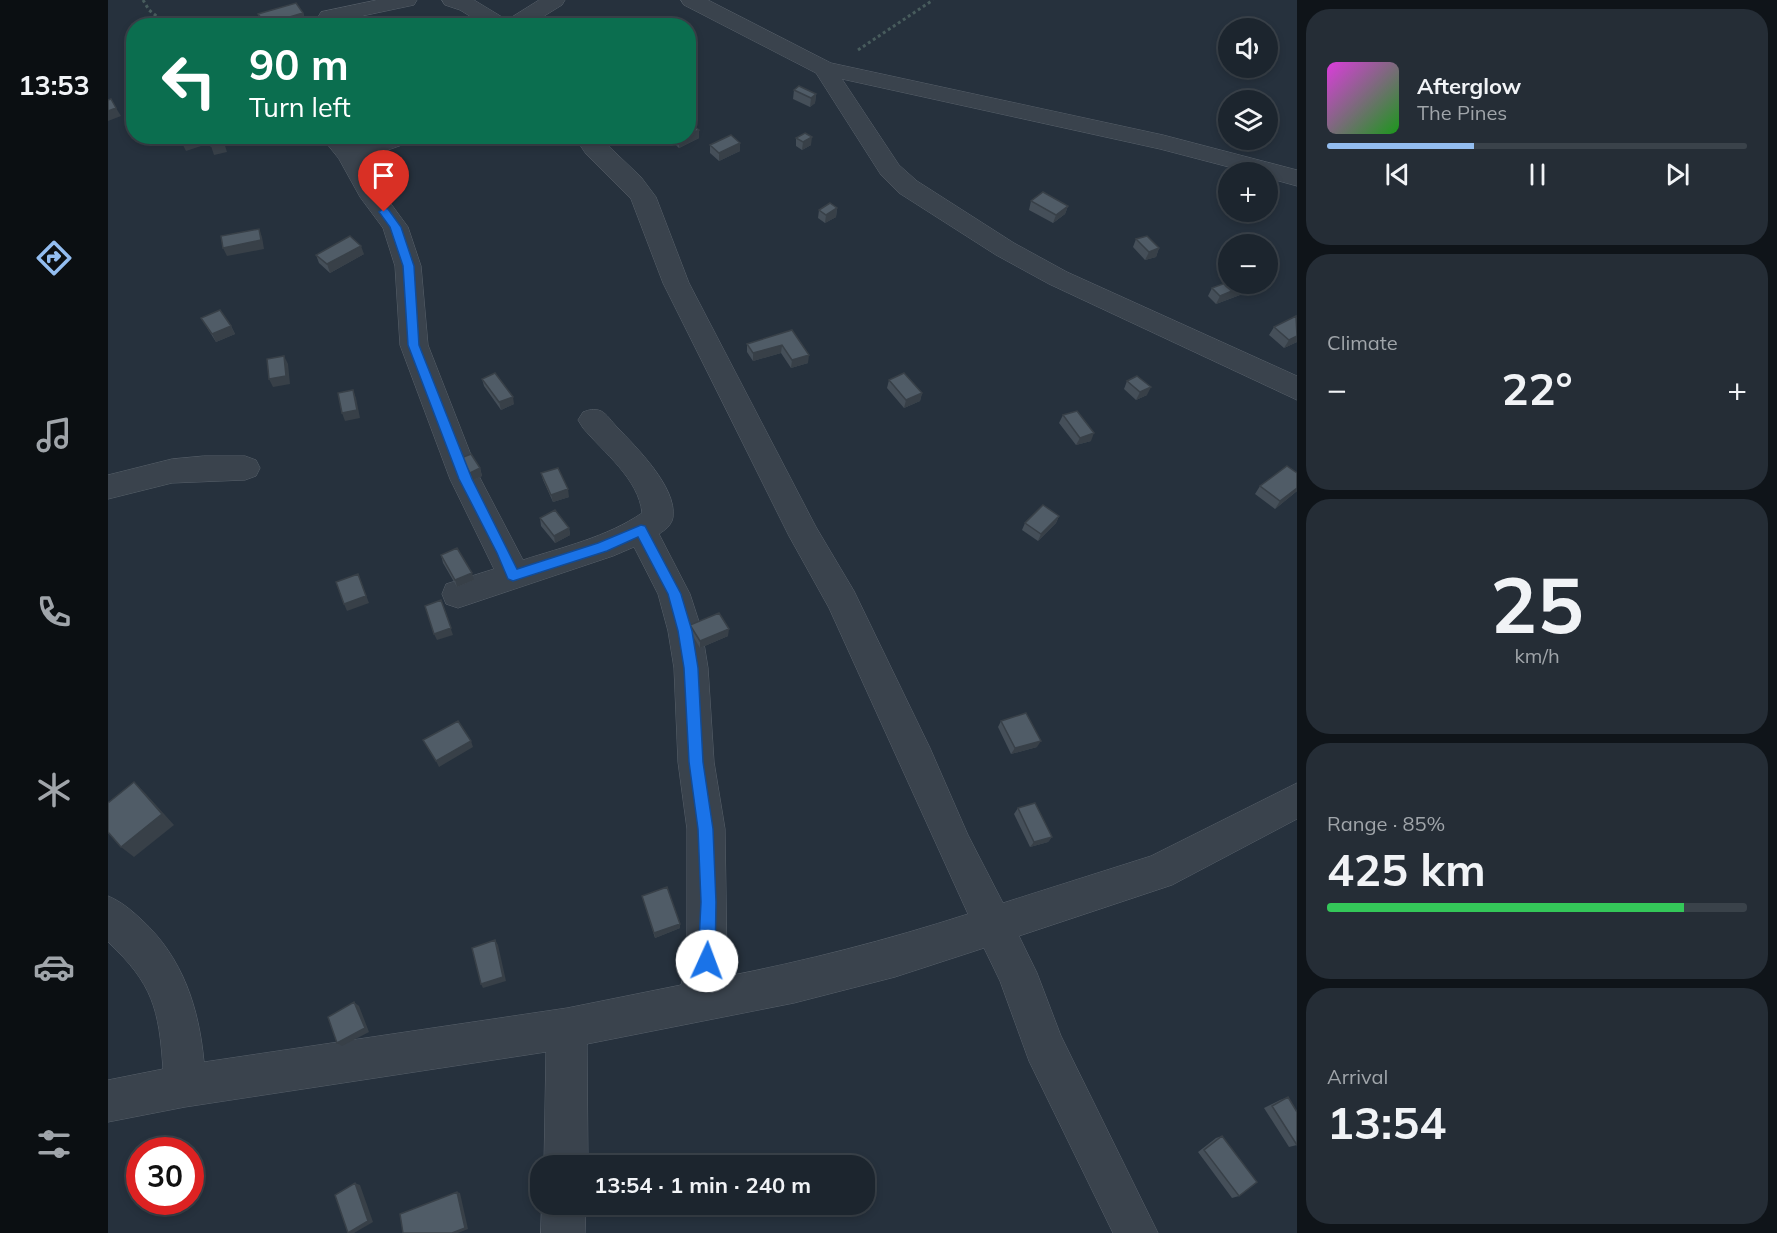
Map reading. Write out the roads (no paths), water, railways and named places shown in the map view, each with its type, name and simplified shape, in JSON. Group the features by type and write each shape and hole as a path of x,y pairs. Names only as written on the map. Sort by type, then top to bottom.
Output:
{"street":[{"path":"329,17 406,0"},
{"path":"453,0 468,5 489,18"},
{"path":"525,18 554,0"},
{"path":"692,0 833,70 1163,142 1297,178"},
{"path":"833,70 890,170 908,188 1005,249 1058,278 1265,372 1297,389"},
{"path":"592,144 632,183 643,198 676,284 805,536 842,601 917,760 955,848 1017,973 1044,1046 1136,1233"},
{"path":"341,146 395,227 408,266 414,345 465,479 513,575"},
{"path":"458,594 602,548 641,530 658,518 659,510 655,499 640,473 593,420"},
{"path":"108,487 172,471 245,468"},
{"path":"641,530 674,594 685,631 691,668 696,762 706,829 708,902 707,961 697,1003"},
{"path":"108,1101 185,1086 567,1028 794,983 894,957 1159,872 1297,800"},
{"path":"108,915 154,961 171,994 181,1031 185,1086"},
{"path":"566,1155 567,1028"},
{"path":"563,1233 564,1215"}]}
